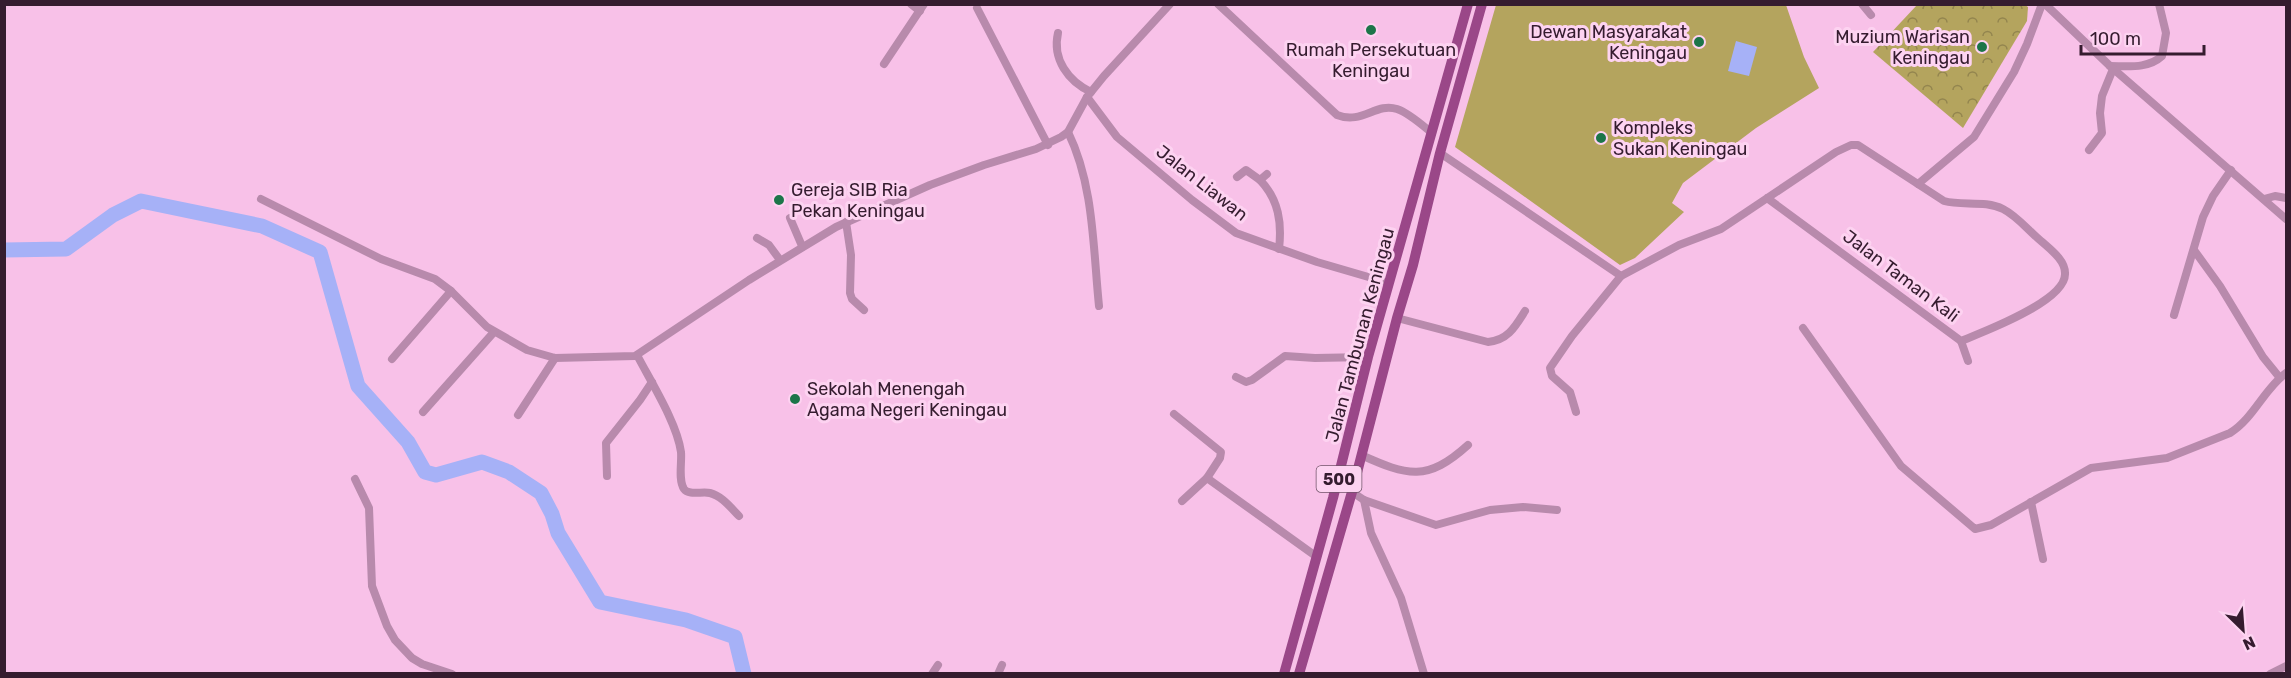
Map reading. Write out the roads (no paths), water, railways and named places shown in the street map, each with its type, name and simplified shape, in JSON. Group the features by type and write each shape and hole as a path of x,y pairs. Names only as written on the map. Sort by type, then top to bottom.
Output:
{"main road":[{"name":"Jalan Tambunan Keningau","path":"1284,674 1344,456 1368,357 1468,4"},
{"name":"Jalan Tambunan Keningau","path":"1299,674 1352,492 1413,265 1440,153 1482,4"}],"street":[{"path":"884,64 922,8 911,4"},
{"path":"261,199 381,258 428,275 451,291 476,318 494,332 527,350 555,358 638,355 780,260 846,222 955,175 1048,145 1068,132 1089,95 1170,4"},
{"path":"1218,4 1337,115 1352,119 1377,110 1393,108 1432,133"},
{"path":"1862,4 1871,15"},
{"path":"1918,184 1968,144 1974,136 2014,72 2044,4 2111,68 2286,219"},
{"path":"2111,68 2144,65 2162,56 2166,33 2159,4"},
{"path":"977,8 1048,145"},
{"name":"Jalan Liawan","path":"1058,33 1056,44 1064,69 1089,95 1117,137 1214,218 1247,238 1389,283"},
{"path":"2089,150 2102,133 2100,113 2102,96 2111,68"},
{"path":"1068,132 1080,159 1087,189 1099,306"},
{"name":"Jalan Taman Kali","path":"1854,144 1918,184 1944,201 2004,209 2054,253 2063,264 2065,272 2062,285 2045,300 2015,317 1961,341 1767,198 1836,152 1854,144"},
{"path":"1440,153 1622,276"},
{"path":"1237,177 1246,170 1264,177 1278,208 1282,230 1279,249"},
{"path":"2174,315 2207,207 2230,170"},
{"path":"2264,199 2275,196 2286,198"},
{"path":"1576,412 1570,392 1552,376 1550,368 1572,336 1622,276 1678,245 1721,229 1767,198"},
{"path":"790,218 802,246"},
{"path":"846,222 851,255 850,293 852,299 864,310"},
{"path":"757,238 769,245 780,260"},
{"path":"1803,328 1901,466 1972,527 1979,529 1991,525 2091,468 2167,458 2230,433 2245,421 2283,376 2263,357 2220,286 2194,250"},
{"path":"392,359 451,291"},
{"path":"1397,318 1488,342 1506,337 1525,312"},
{"path":"423,412 494,332"},
{"path":"1961,341 1968,361"},
{"path":"638,355 679,442 684,489 688,492 709,492 739,516"},
{"path":"1236,377 1246,382 1252,380 1285,356 1368,357"},
{"path":"518,415 555,358"},
{"path":"607,476 606,443 640,400 651,382"},
{"path":"1174,414 1221,452 1220,458 1207,478 1182,501"},
{"path":"1361,455 1402,472 1412,473 1442,465 1468,445"},
{"path":"1207,478 1317,557"},
{"path":"355,479 369,508 372,586 387,626 399,646 412,658 422,664 452,674"},
{"path":"1352,492 1364,501 1436,525 1490,510 1523,507 1557,510"},
{"path":"1364,501 1371,532 1401,597 1424,674"},
{"path":"2031,502 2043,559"},
{"path":"932,674 938,665"},
{"path":"2270,674 2286,666"}],"water":[{"path":"1736,41 1757,47 1749,76 1728,71"}],"waterway":[{"path":"4,250 66,249 113,215 141,201 262,226 320,252 358,386 408,442 425,472 436,475 482,462 509,472 541,493 552,514 558,533 600,602 686,620 735,637 744,674"}],"place":[{"name":"Rumah Persekutuan Keningau","path":"1371,30"},
{"name":"Dewan Masyarakat Keningau","path":"1699,42"},
{"name":"Muzium Warisan Keningau","path":"1982,47"},
{"name":"Kompleks Sukan Keningau","path":"1601,138"},
{"name":"Gereja SIB Ria Pekan Keningau","path":"779,200"},
{"name":"Sekolah Menengah Agama Negeri Keningau","path":"795,399"}]}
